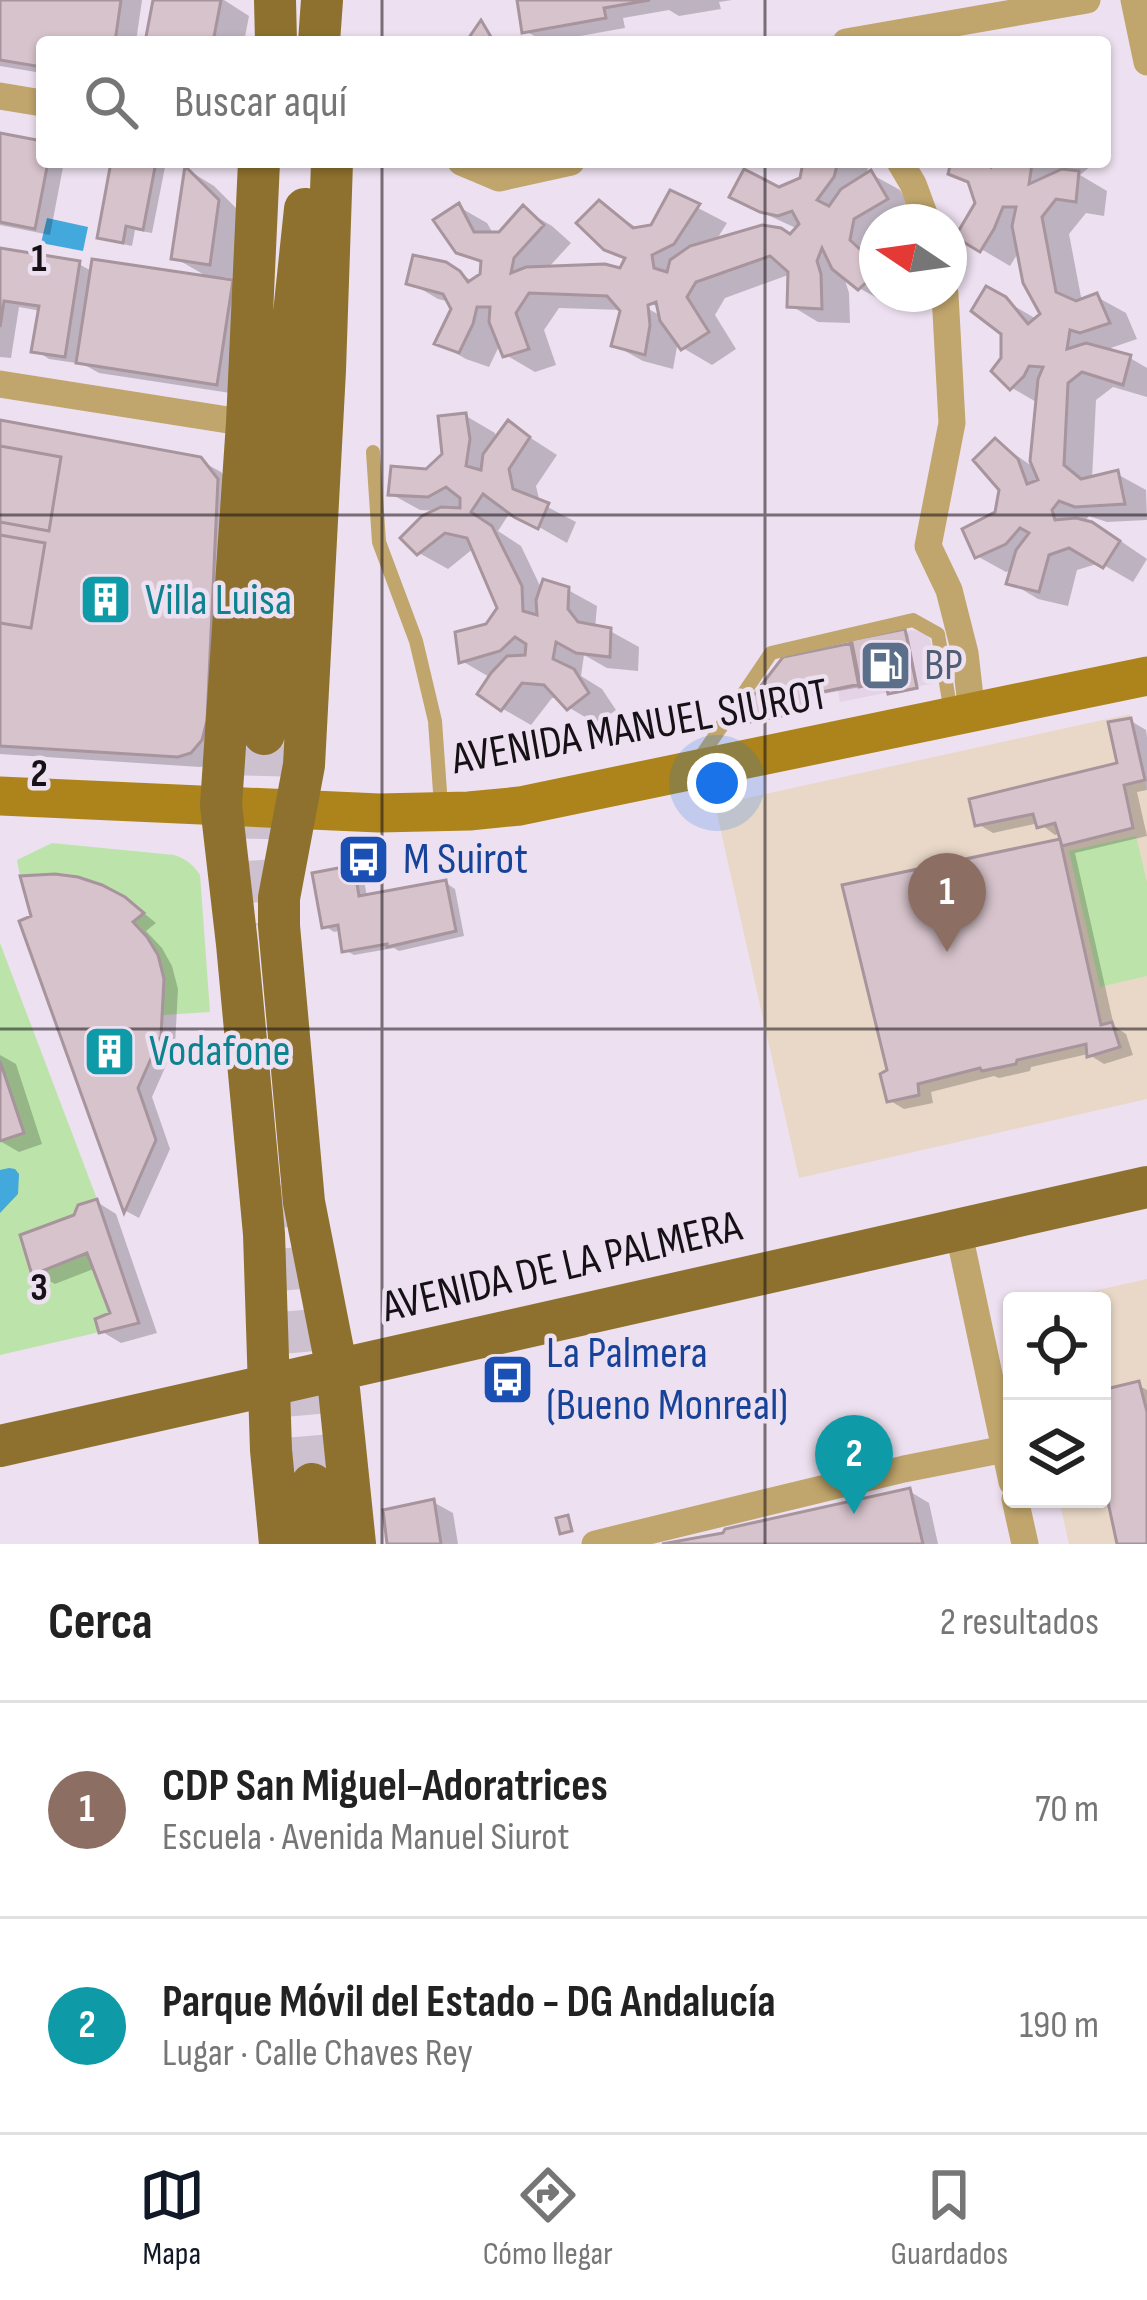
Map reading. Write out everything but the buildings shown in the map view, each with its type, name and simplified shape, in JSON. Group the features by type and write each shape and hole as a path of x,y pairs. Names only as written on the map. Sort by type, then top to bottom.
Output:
{"main road":[{"path":"320,36 326,0"},
{"path":"326,0 331,36"},
{"path":"259,168 221,805 264,1234 268,1387 280,1544"},
{"path":"278,168 287,380"},
{"path":"264,734 287,380 308,168"},
{"path":"332,168 304,765 279,898 279,926 304,1202 338,1370 355,1544"},
{"name":"AVENIDA MANUEL SIUROT","path":"0,796 380,813 520,806 1147,676"},
{"name":"AVENIDA DE LA PALMERA","path":"0,1446 1147,1187"},
{"path":"312,1484 317,1544"}],"street":[{"path":"881,36 1088,0"},
{"path":"1134,0 1147,62"},
{"path":"0,96 36,102"},
{"path":"475,168 499,178 544,168"},
{"path":"904,168 920,204"},
{"path":"946,312 952,423 928,546 949,590 965,653 962,716"},
{"path":"0,384 247,423"},
{"path":"958,1229 1003,1440"},
{"path":"595,1544 1003,1449"},
{"path":"1018,1508 1025,1544"}],"lane":[{"path":"373,452 379,542 416,641 435,721 441,812"},
{"path":"691,771 771,652 913,620 938,634 962,716"}],"shaded area":[{"name":"BP","path":"912,630 930,639 940,682 840,702 831,648"},
{"path":"1130,714 1147,792 1147,1099 799,1178 715,805"},
{"path":"1147,1279 1147,1544 1069,1544 1061,1508 1111,1508 1111,1292 1089,1292"}],"green space":[{"path":"1136,836 1147,882 1147,976 1100,987 1069,851"},
{"path":"52,843 174,855 195,868 200,875 210,1012 163,1015 164,979 158,955 133,922 125,897 74,878 20,876 17,860"},
{"path":"0,943 139,1323 0,1355"}],"water":[{"path":"47,218 88,227 83,251 41,243"},
{"path":"9,1168 19,1174 18,1194 0,1213 0,1170"}],"tunnel":[{"path":"264,734 261,852 266,925"},
{"path":"286,1185 312,1484"}],"place":[{"name":"Villa Luisa","path":"106,600"},
{"name":"BP","path":"885,665"},
{"name":"M Suirot","path":"364,859"},
{"name":"CDP San Miguel-Adoratrices","path":"947,952"},
{"name":"Vodafone","path":"110,1051"},
{"name":"La Palmera (Bueno Monreal)","path":"507,1379"},
{"name":"Parque Móvil del Estado - DG Andalucía","path":"854,1514"}]}
